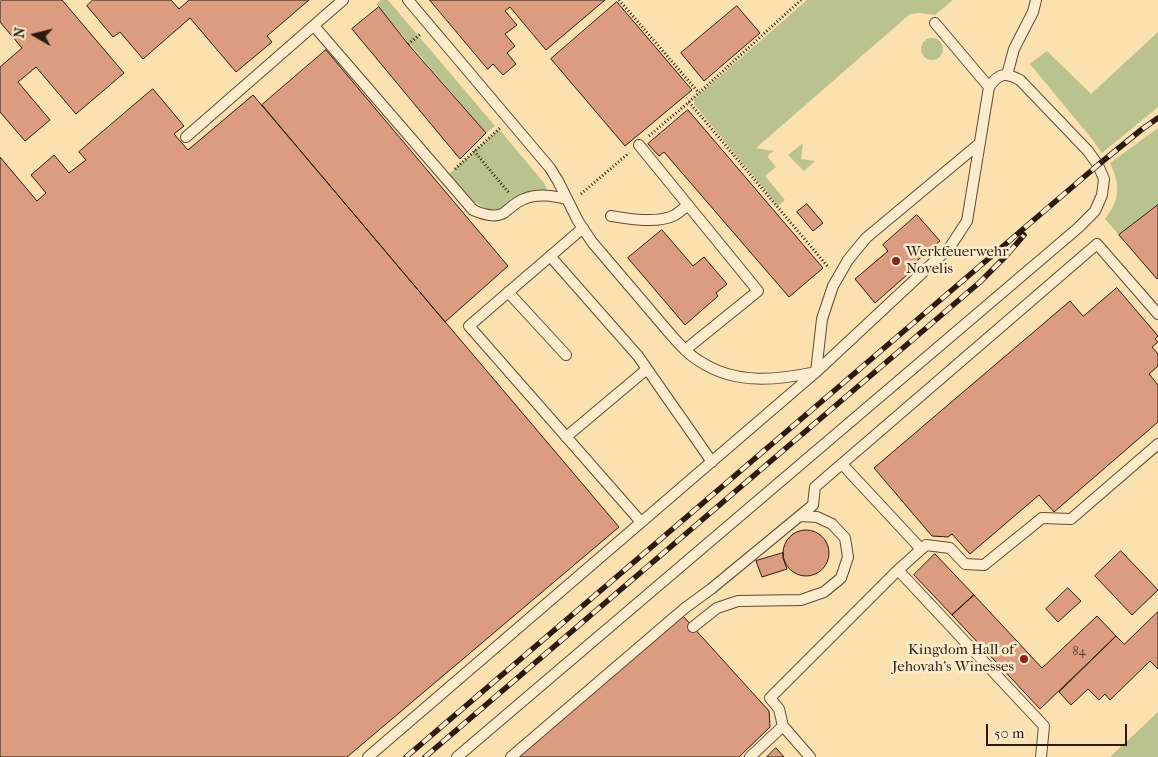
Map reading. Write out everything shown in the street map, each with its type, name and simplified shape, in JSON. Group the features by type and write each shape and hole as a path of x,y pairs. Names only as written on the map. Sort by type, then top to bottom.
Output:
{"lane":[{"path":"186,137 343,0"},
{"path":"408,0 550,168 583,228 604,256 685,350 714,370 735,376 775,379 816,372"},
{"path":"1007,75 1014,49 1033,12 1036,0"},
{"path":"935,23 989,87"},
{"path":"314,26 473,210 480,213 499,215 524,199 540,196 567,199"},
{"path":"368,757 816,372 950,247 967,221 989,87 994,79 1000,75 1014,77 1023,83 1098,164 1104,178 1102,195 1095,211 1078,228 456,757"},
{"path":"816,372 822,319 833,286 848,260 866,238 980,144"},
{"path":"639,145 758,290 685,350"},
{"path":"611,216 639,221 659,219 674,216 688,205"},
{"path":"583,228 468,326 642,522"},
{"path":"512,757 685,608 813,505 815,487 1097,244 1158,314"},
{"path":"550,256 638,356 712,462"},
{"path":"508,292 566,355"},
{"path":"566,437 647,369"},
{"path":"810,757 783,726 779,709 770,698 920,549 926,545 950,548 964,564 984,565 1042,518 1071,519 1158,444"},
{"path":"842,464 920,549"},
{"path":"693,627 717,608 738,601 801,600 824,592 841,578 848,557 845,538 832,524 817,517 800,516"},
{"path":"898,570 1044,726 1041,757"},
{"path":"750,757 783,726"}],"path":[{"path":"619,0 699,93"},
{"path":"801,0 689,102 837,278"},
{"path":"445,178 509,120"},
{"path":"474,151 518,202"}],"green space":[{"path":"381,0 388,0 495,126 486,133 376,4"},
{"path":"807,0 953,0 935,15 910,14 756,148 774,151 768,157 776,167 765,176 785,200 778,206 694,104 694,99"},
{"path":"1158,32 1158,107 1102,153 1030,64 1047,51 1091,94"},
{"path":"932,38 940,41 943,49 940,57 932,60 924,57 921,49 924,41"},
{"path":"1158,128 1158,205 1119,235 1105,219 1114,205 1117,192 1116,179 1110,163"},
{"path":"499,129 547,189 500,209 487,209 474,202 449,174"},
{"path":"803,143 801,159 815,161 804,171 788,155"},
{"path":"1158,712 1158,757 1110,757"}],"building":[{"path":"2,0 62,0 124,73 76,114 36,67 18,82 50,120 25,141 0,112 0,67 22,48 0,22 0,2"},
{"path":"93,0 171,0 179,9 189,0 309,0 267,36 272,42 236,72 190,18 143,59 120,32 113,37 87,6"},
{"path":"430,0 605,0 546,50 510,7 505,11 517,25 505,34 515,46 507,53 516,64 503,75 493,64 488,69"},
{"path":"617,2 692,90 625,146 551,59"},
{"path":"737,6 760,33 704,81 681,53"},
{"path":"379,7 408,44 486,133 460,159 352,29"},
{"path":"326,50 508,266 445,322 262,105"},
{"path":"153,89 184,126 174,134 188,150 253,95 619,527 347,757 0,757 0,157 37,201 46,193 31,175 54,155 69,173 86,160 79,152"},
{"path":"688,110 823,268 789,297 664,152 659,156 648,144"},
{"path":"807,204 823,223 813,231 797,212"},
{"path":"1158,205 1158,278 1157,279 1119,235"},
{"name":"Werkfeuerwehr Novelis","path":"917,215 940,241 905,271 908,274 875,303 855,279 888,251 883,245"},
{"path":"662,230 693,266 704,257 727,284 716,293 718,296 685,325 628,258"},
{"path":"1117,288 1158,336 1155,339 1158,342 1152,347 1158,354 1158,366 1149,374 1158,385 1158,422 1054,512 1039,495 970,554 952,534 948,537 932,536 874,468 1070,301 1083,316"},
{"path":"801,530 811,530 823,536 828,544 828,562 823,570 815,575 801,576 793,573 786,566 783,558 783,548 786,540 793,533"},
{"path":"1121,551 1158,590 1132,615 1095,576"},
{"path":"783,553 787,569 762,577 756,561"},
{"path":"935,554 974,595 952,615 914,575"},
{"path":"1068,588 1081,601 1058,622 1046,609"},
{"path":"974,595 1042,668 1097,616 1116,636 1040,709 952,615"},
{"path":"1158,612 1158,669 1150,661 1110,700 1105,694 1099,700 1088,689 1071,705 1059,692 1116,636 1124,644"},
{"path":"683,616 769,711 770,727 739,757 517,757"},
{"path":"776,748 784,757 767,757"}],"railway":[{"path":"406,757 1098,165 1158,118"},
{"path":"425,757 980,282 1024,235"}],"place":[{"name":"Werkfeuerwehr Novelis","path":"896,261"},
{"name":"Kingdom Hall of Jehovah's Winesses","path":"1024,659"}]}
